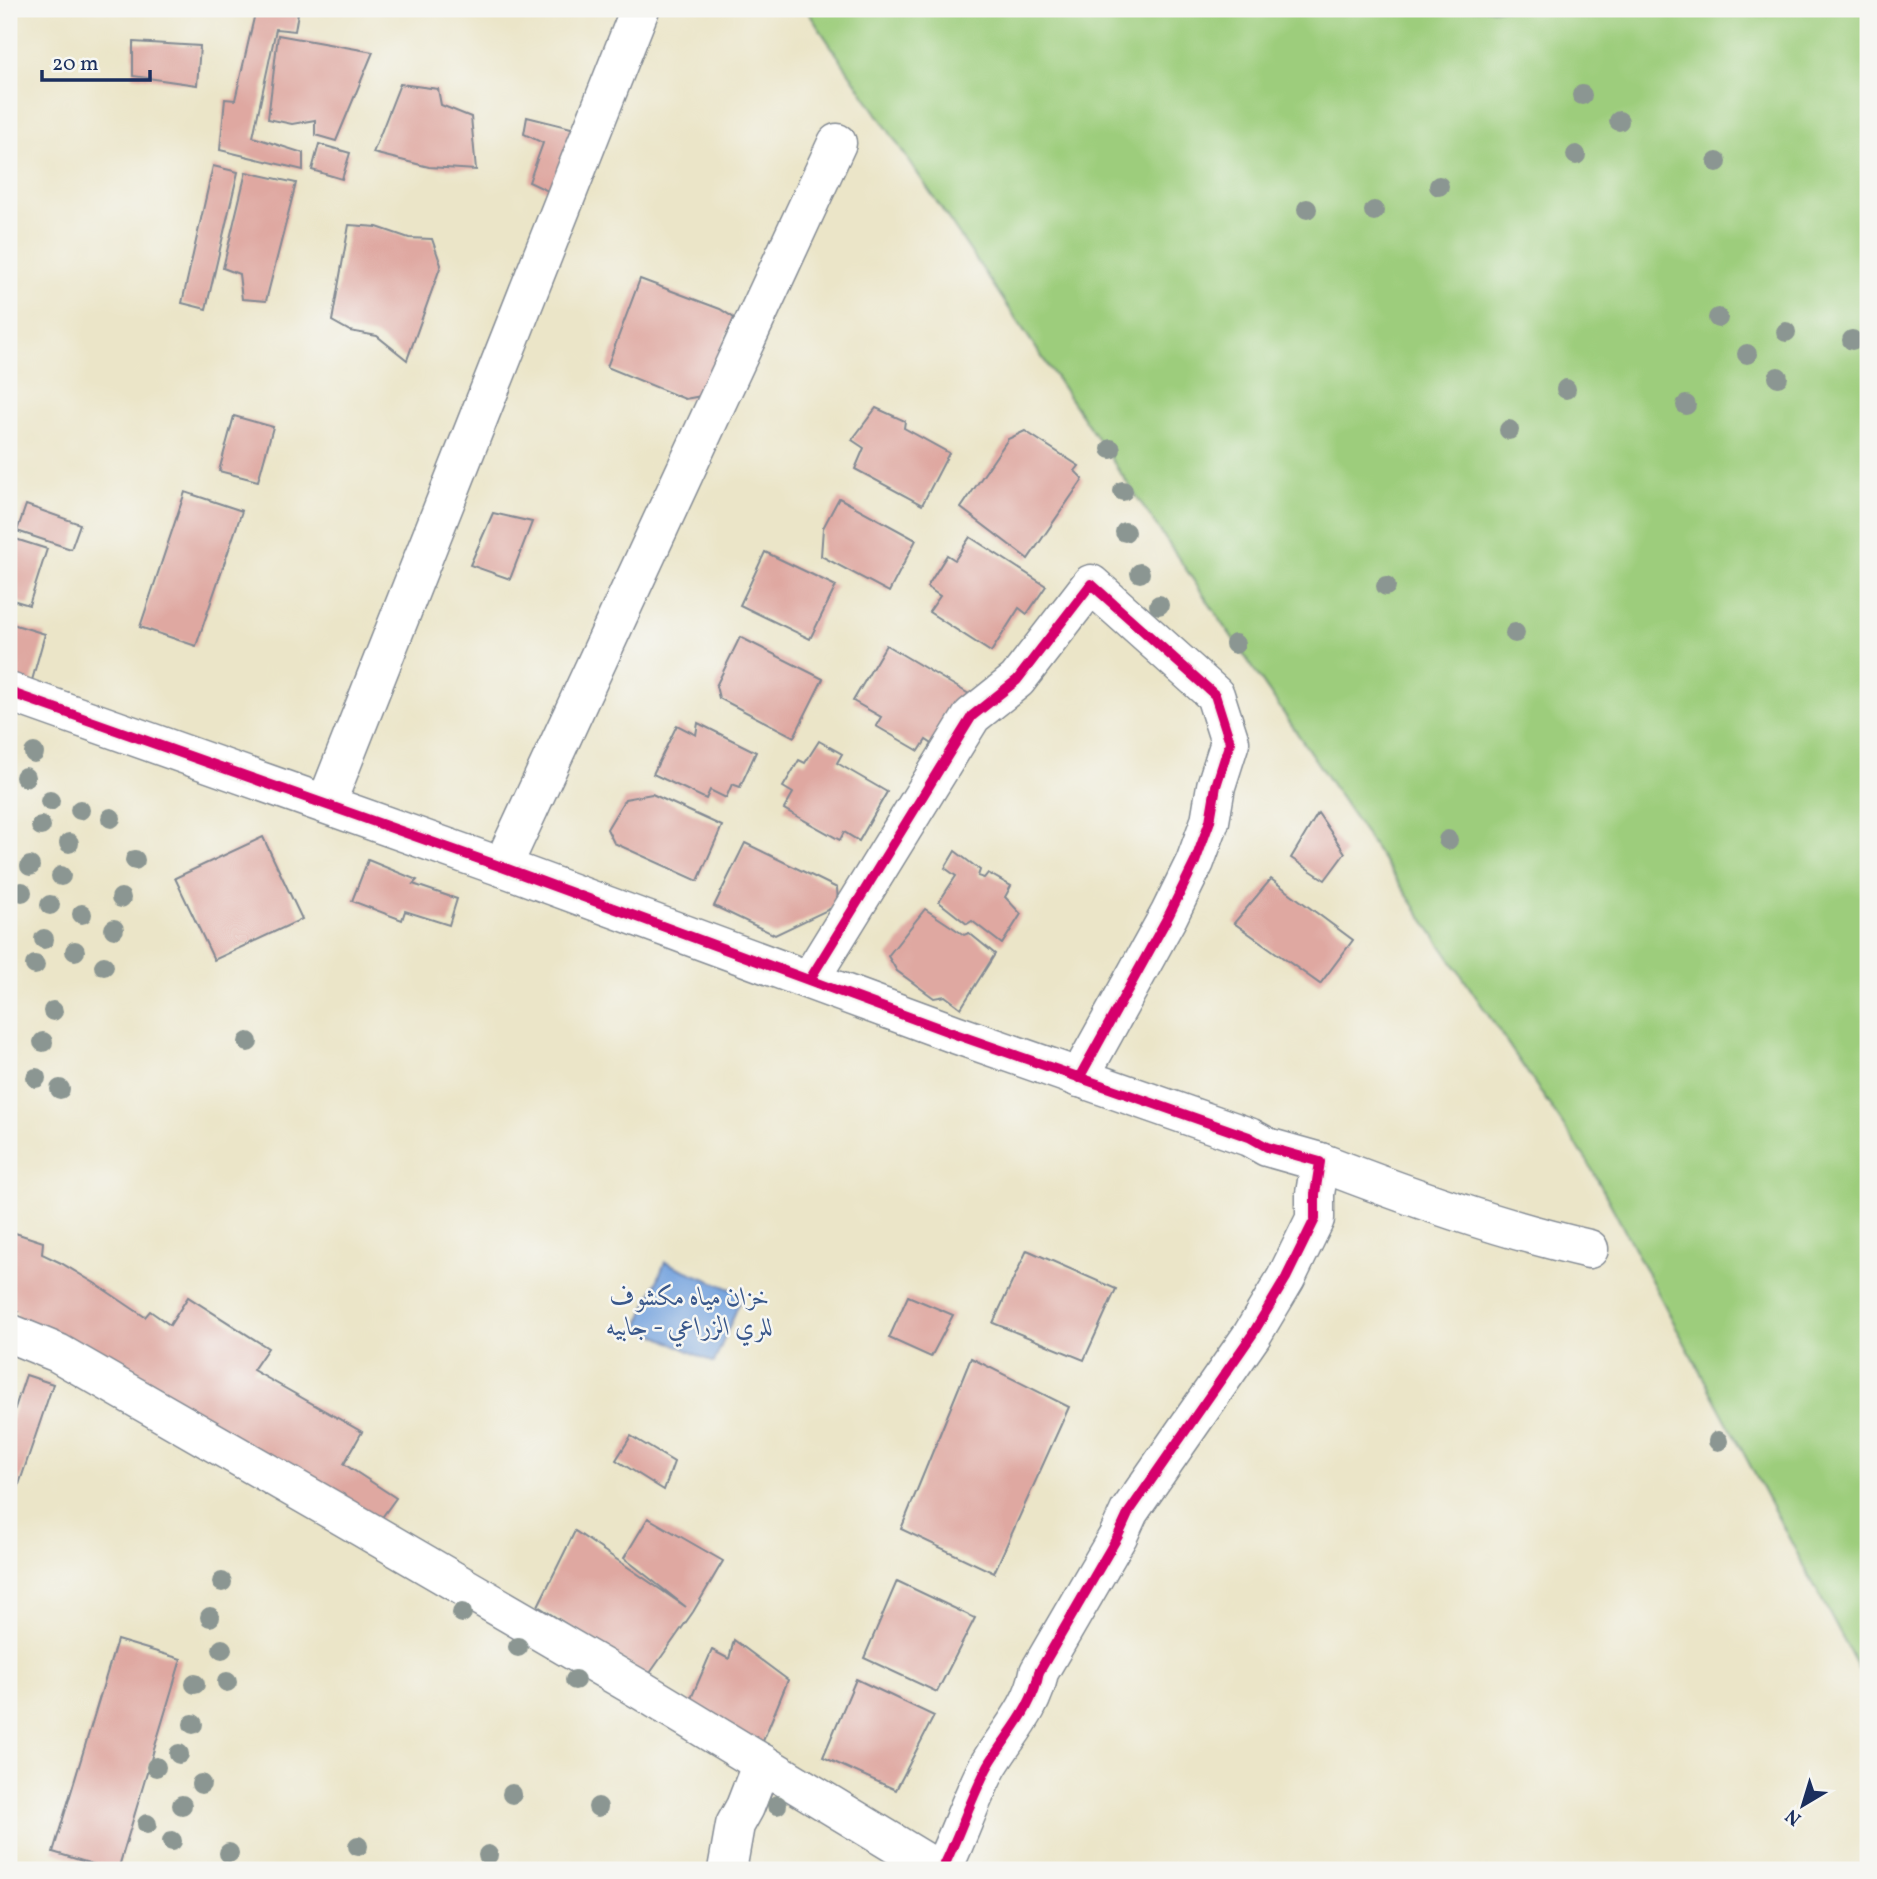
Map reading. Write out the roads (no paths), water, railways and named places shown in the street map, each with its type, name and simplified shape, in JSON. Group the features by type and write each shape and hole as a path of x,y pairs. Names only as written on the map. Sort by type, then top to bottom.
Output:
{"street":[{"path":"326,804 640,9"},
{"path":"502,867 837,143"},
{"path":"810,979 972,716 1017,680 1091,584 1215,695 1230,743 1216,786 1210,821 1195,862 1157,938 1079,1078"},
{"path":"9,692 502,867 955,1034 1249,1137 1267,1147 1320,1162 1534,1237 1589,1249"},
{"path":"9,1333 58,1353 356,1524 940,1870 989,1766 1021,1718 1034,1694 1039,1672 1118,1536 1129,1512 1252,1335 1286,1278 1315,1219 1315,1194 1320,1162"},
{"path":"727,1870 735,1825 762,1763"}],"water":[{"name":"خزان مياه مكشوف للري الزراعي - جابيه","path":"665,1262 743,1294 714,1363 638,1327"}]}
